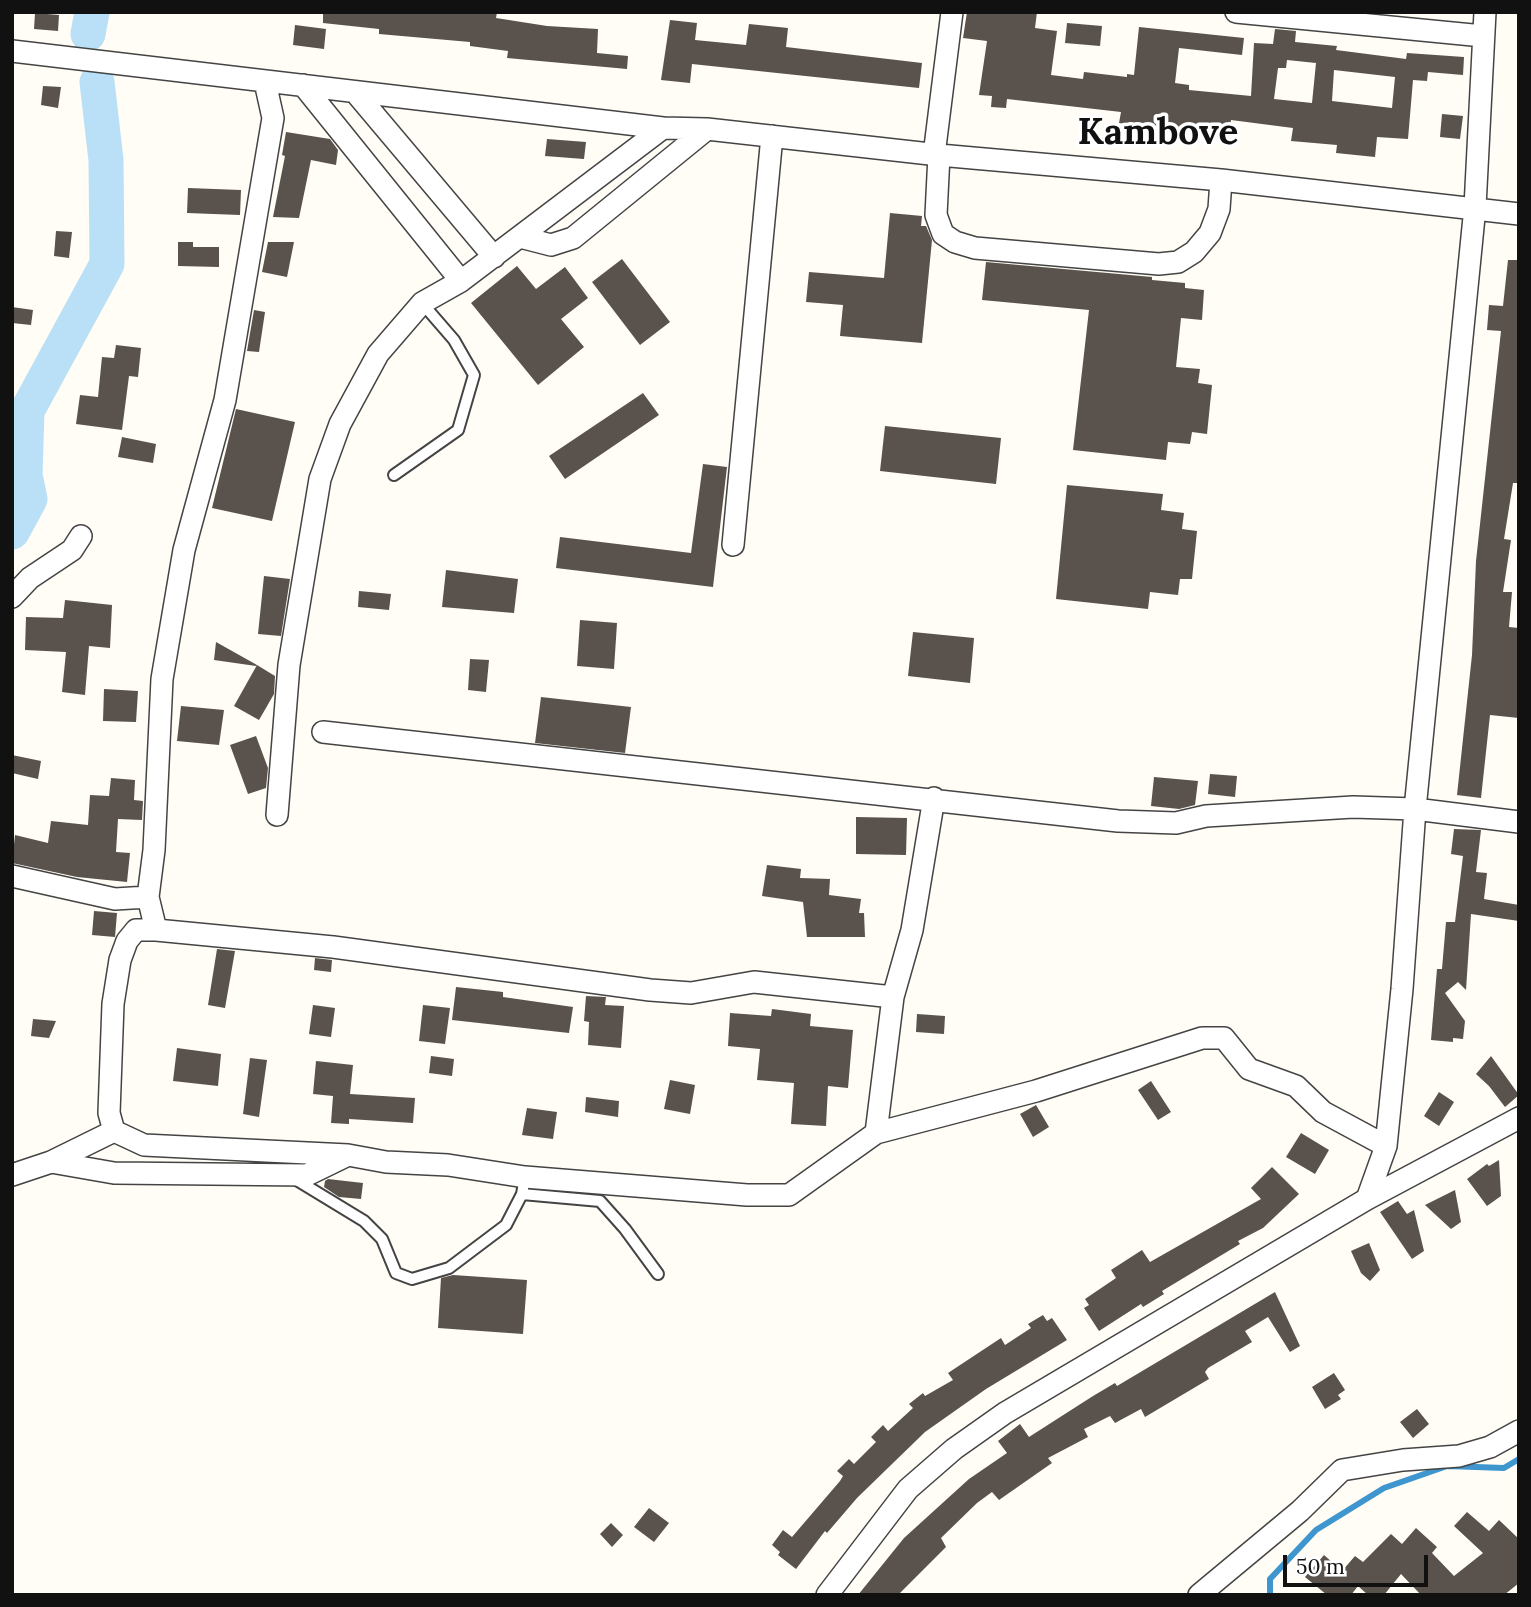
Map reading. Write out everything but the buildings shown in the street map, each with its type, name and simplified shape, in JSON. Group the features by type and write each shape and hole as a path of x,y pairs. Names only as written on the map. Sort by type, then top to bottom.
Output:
{"street":[{"path":"952,12 937,155 936,215 943,234 955,242 975,248 1159,264 1178,262 1194,252 1210,233 1219,209 1221,180"},
{"path":"1236,12 1483,36"},
{"path":"1367,1199 1386,1146 1402,989 1415,809 1475,207 1485,12"},
{"path":"12,51 663,128 707,129 937,155 1221,180 1519,214"},
{"path":"156,930 148,897 154,849 162,679 184,550 225,400 272,118 265,82"},
{"path":"303,85 461,281"},
{"path":"355,92 494,257"},
{"path":"277,815 289,665 320,480 340,424 378,354 422,303 461,281 663,128"},
{"path":"520,237 551,245 573,238 707,129"},
{"path":"733,545 772,136"},
{"path":"12,597 30,578 72,550 81,536"},
{"path":"323,732 1129,822 1176,822 1206,816 1353,807 1415,809 1519,822"},
{"path":"876,1132 893,997 912,930 934,799"},
{"path":"12,876 115,899 148,897"},
{"path":"114,1131 109,1112 113,1004 121,960 127,941 136,930 333,947 650,990 691,993 754,982 893,997"},
{"path":"114,1131 144,1145 348,1155 386,1163 448,1165 524,1186 789,1195 876,1132 1035,1090 1202,1038 1224,1038 1249,1069 1296,1086 1323,1112 1386,1146"},
{"path":"827,1595 908,1489 954,1449 1004,1413 1367,1199 1519,1118"},
{"path":"12,1175 51,1162 114,1131"},
{"path":"51,1162 114,1173 307,1175 348,1155"},
{"path":"1199,1595 1300,1511 1342,1470 1403,1460 1459,1456 1490,1447 1519,1431"}],"lane":[{"path":"394,475 458,430 474,374 453,340 422,303"},
{"path":"286,1174 364,1221 382,1239 396,1273 412,1279 449,1268 506,1225 524,1186 600,1201 625,1229 658,1274"}],"waterway":[{"path":"88,34 92,12"},
{"path":"12,532 30,499 25,475 27,411 107,264 106,160 97,82"},
{"path":"1270,1595 1270,1579 1316,1530 1384,1488 1447,1466 1504,1468 1519,1459"}],"district":[{"name":"Kambove","path":"1158,133"}]}
